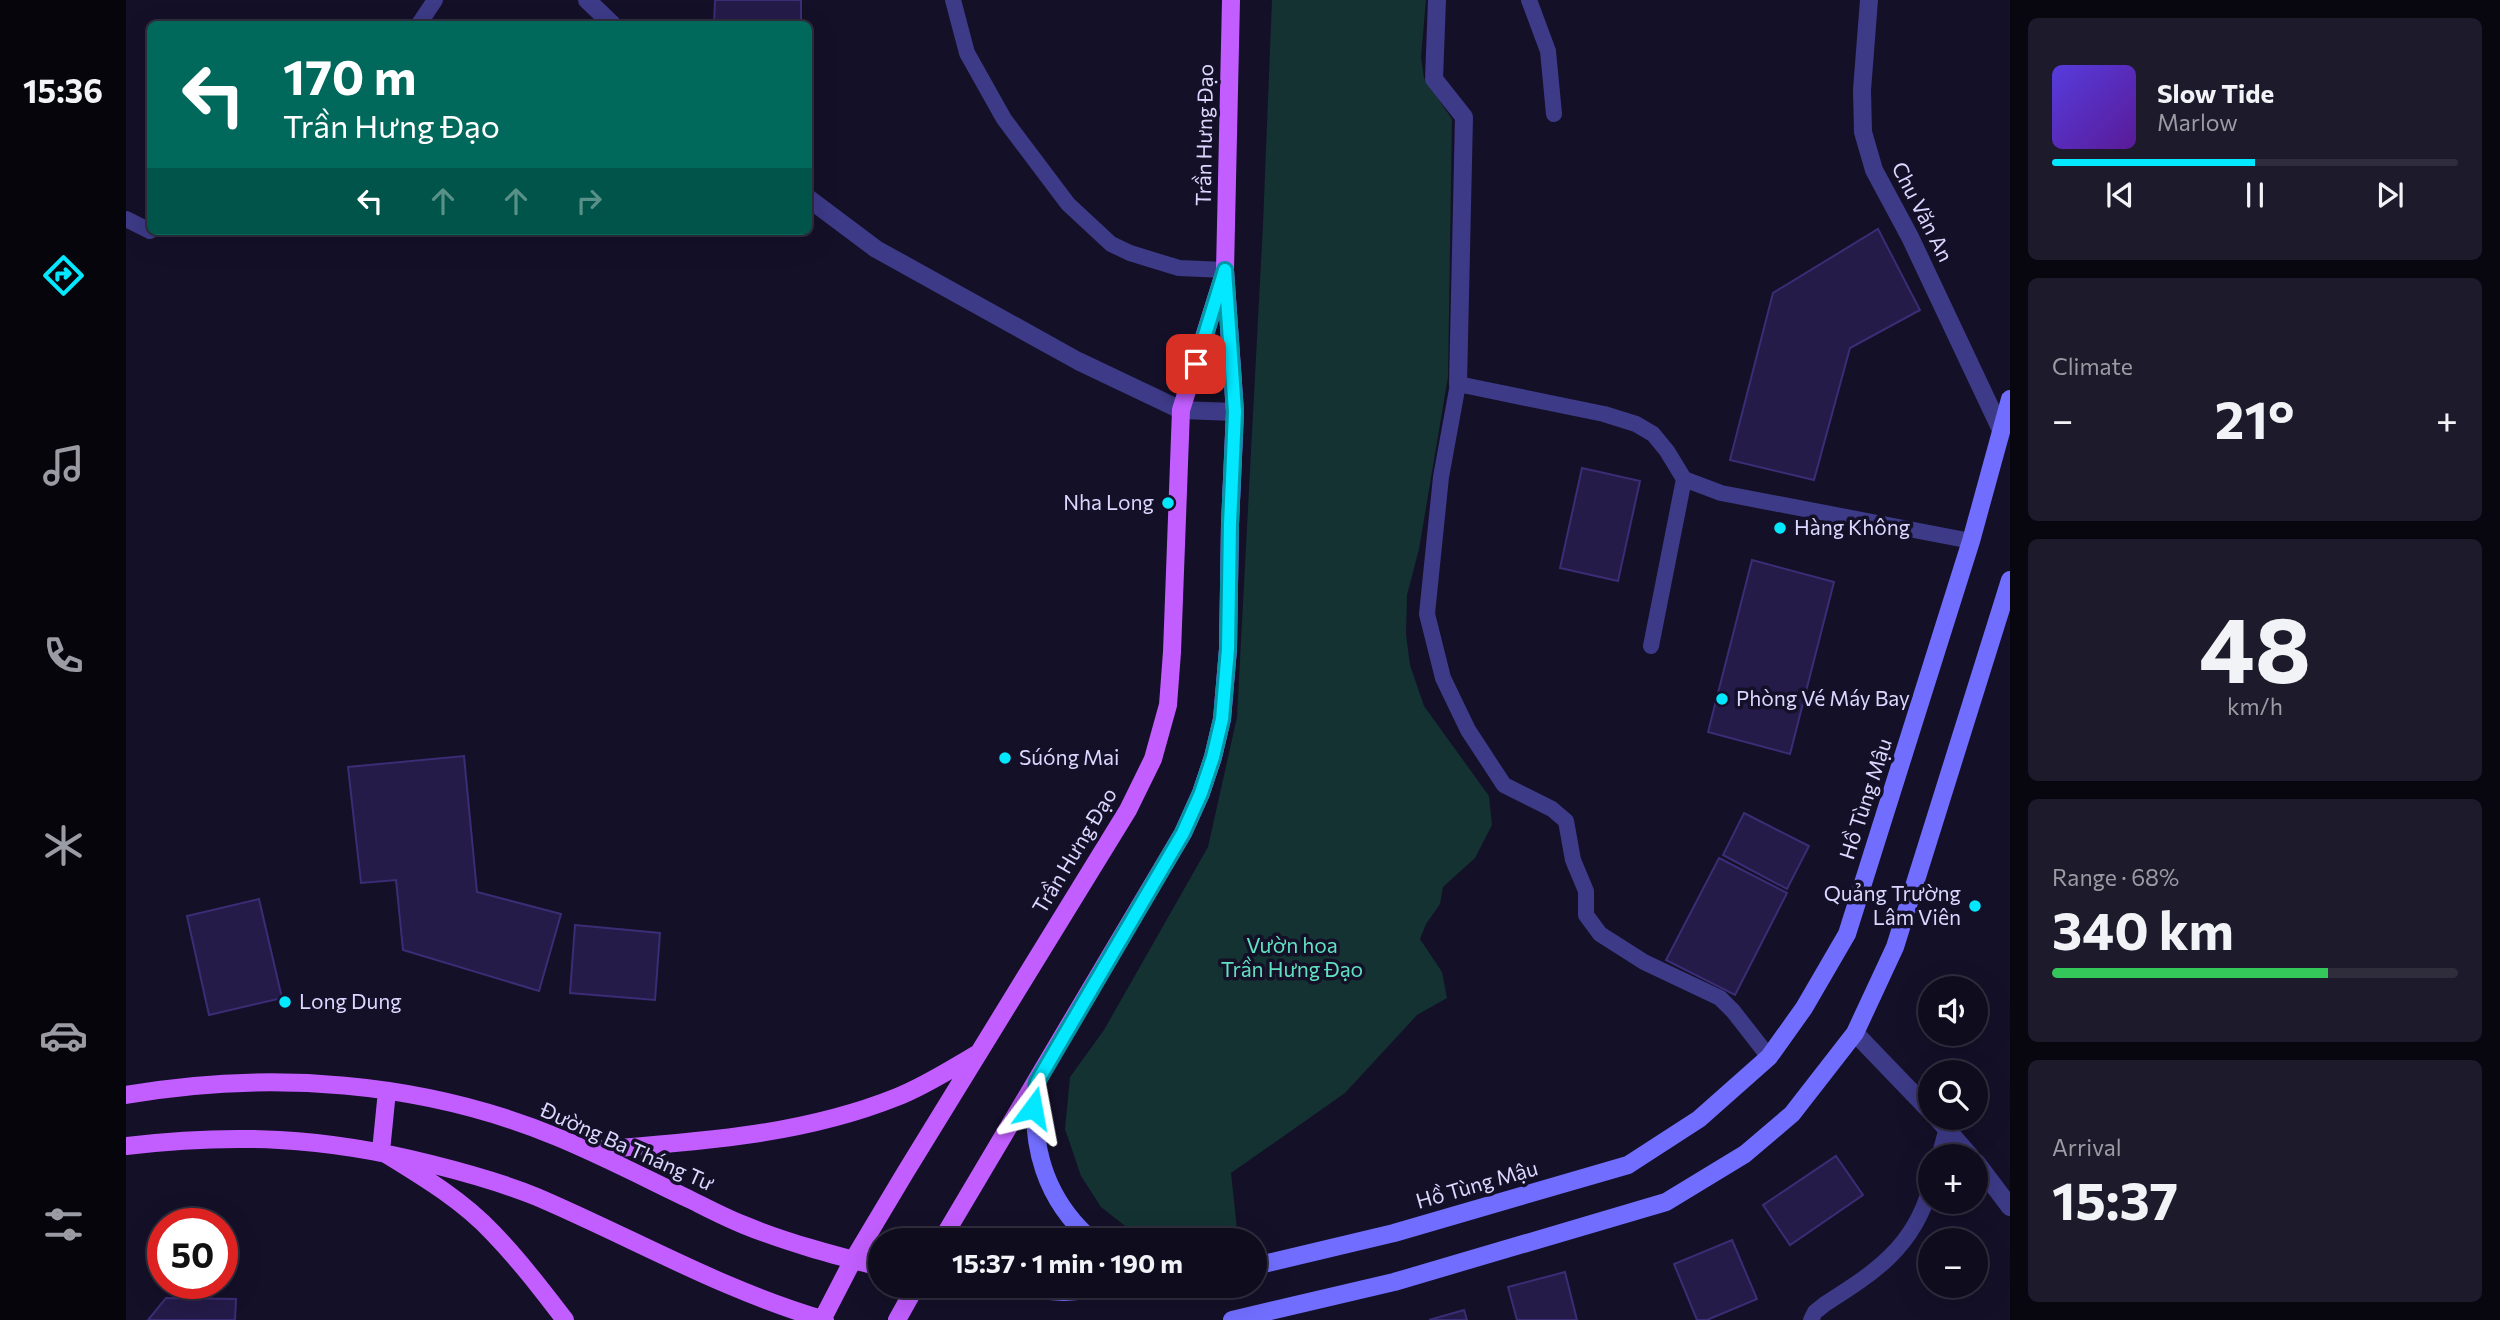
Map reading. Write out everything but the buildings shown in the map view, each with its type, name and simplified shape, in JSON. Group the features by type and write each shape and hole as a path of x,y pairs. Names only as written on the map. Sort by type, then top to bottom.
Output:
{"main road":[{"name":"Trần Hưng Đạo","path":"950,1228 1183,833 1201,793 1222,719 1228,649 1235,412 1225,270 1231,0"},
{"name":"Trần Hưng Đạo","path":"823,1320 853,1260 1128,810 1153,759 1168,705 1181,410 1225,270"},
{"name":"Hồ Tùng Mậu","path":"1267,1263 1394,1233 1628,1165 1699,1119 1769,1057 1804,1008 1847,934 2005,434 2010,399"},
{"path":"1232,1320 1258,1317 1394,1282 1666,1202 1745,1154 1792,1114 1855,1033 1895,947 2010,580"},
{"path":"589,1151 713,1139 778,1130 845,1116 900,1096 981,1053"},
{"name":"Đường Ba Tháng Tư","path":"126,1095 222,1083 277,1082 387,1091 444,1102 500,1117 589,1151 741,1224 799,1245 868,1264"},
{"path":"1037,1082 1033,1108 1039,1160 1062,1208 1078,1228"},
{"path":"381,1151 387,1091"},
{"path":"126,1146 185,1139 251,1137 316,1141 381,1151 485,1177 536,1196 716,1281 823,1320"},
{"path":"381,1151 438,1186 492,1231 565,1320"},
{"path":"897,1320 909,1298"}],"street":[{"path":"587,0 609,21"},
{"path":"1437,0 1434,79 1464,117 1458,384"},
{"name":"Chu Văn An","path":"1868,0 1861,90 1863,132 1872,162 1891,206 1910,237 2005,434"},
{"path":"812,201 876,249 1078,361 1181,410 1235,412"},
{"path":"1855,1033 1918,1099"},
{"path":"1948,1130 1960,1144"},
{"path":"1988,1178 2010,1207"}],"lane":[{"path":"421,21 435,0"},
{"path":"953,0 967,53 1004,119 1068,204 1111,244 1130,253 1179,268 1225,270"},
{"path":"1529,0 1548,51 1554,114"},
{"path":"126,219 147,229"},
{"path":"1769,1057 1720,998 1644,962 1600,934 1586,915 1586,891 1573,860 1566,821 1552,809 1504,785 1468,730 1443,678 1427,614 1441,477 1458,384 1604,414 1636,424 1653,434 1684,479 1721,493 1971,541"},
{"path":"1651,646 1684,479"},
{"path":"1811,1320 1815,1312 1825,1304 1895,1253 1913,1229 1919,1214"}],"green space":[{"name":"Vườn hoa Trần Hưng Đạo","path":"1272,0 1426,0 1421,57 1424,78 1452,119 1448,377 1419,549 1407,595 1406,634 1410,665 1424,706 1489,796 1492,825 1475,858 1443,887 1440,904 1426,924 1420,939 1442,972 1447,998 1417,1015 1345,1093 1231,1173 1237,1228 1127,1228 1101,1207 1081,1176 1065,1129 1070,1077 1104,1030 1208,847 1237,717"}],"place":[{"name":"Nha Long","path":"1168,503"},
{"name":"Hàng Không","path":"1780,528"},
{"name":"Phòng Vé Máy Bay","path":"1722,699"},
{"name":"Súóng Mai","path":"1005,758"},
{"name":"Quảng Trường Lâm Viên","path":"1975,906"},
{"name":"Long Dung","path":"285,1002"}],"route":[{"path":"1033,1108 1037,1082 1183,833 1201,793 1222,719 1228,649 1235,412 1225,270 1196,364"}]}
